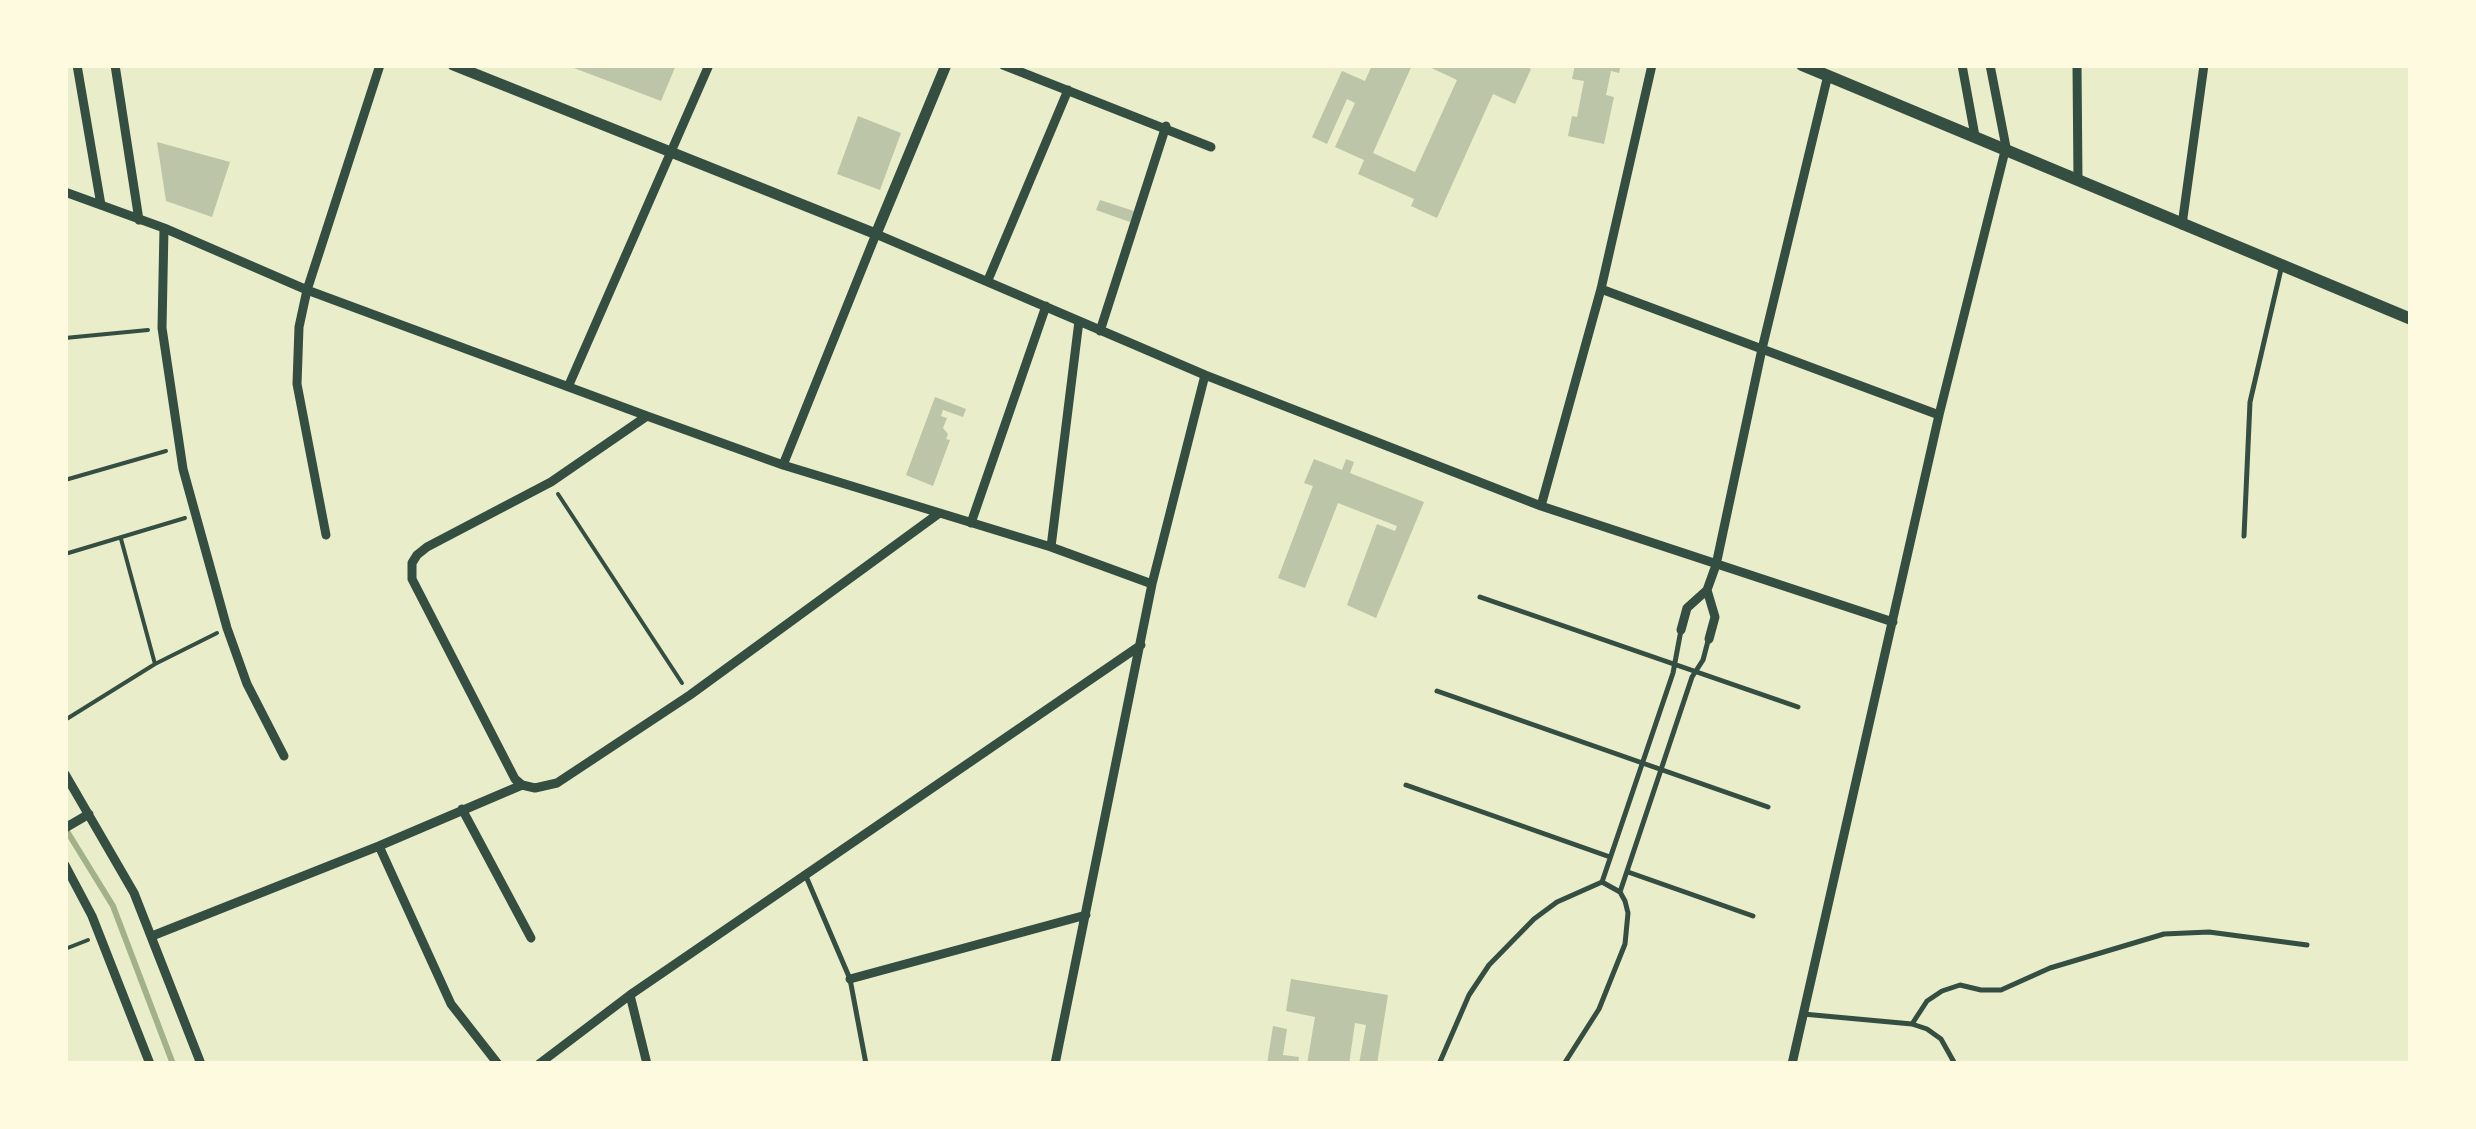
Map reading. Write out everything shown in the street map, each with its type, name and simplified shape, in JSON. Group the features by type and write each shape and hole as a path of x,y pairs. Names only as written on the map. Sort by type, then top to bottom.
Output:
{"main road":[{"path":"1802,65 2411,319"}],"street":[{"path":"77,65 101,205"},
{"path":"115,65 139,220"},
{"path":"326,535 297,384 300,327 307,290 380,65"},
{"path":"453,65 988,280 1205,375 1541,506 1893,622"},
{"path":"568,387 709,65"},
{"path":"784,465 946,65"},
{"path":"1004,65 1212,147"},
{"path":"1541,506 1601,289 1652,65"},
{"path":"1962,65 1974,136"},
{"path":"1792,1064 1940,415 2006,147 1990,65"},
{"path":"2077,65 2078,181"},
{"path":"2182,225 2204,65"},
{"path":"1680,630 1687,608 1707,590 1716,564 1762,349 1828,75"},
{"path":"988,280 1068,90"},
{"path":"1100,331 1166,126"},
{"path":"65,192 164,228 307,290 647,416 784,465 1051,547 1152,584"},
{"path":"164,228 162,328 178,447 194,516 246,684 284,756"},
{"path":"1601,289 1940,415"},
{"path":"971,523 1046,306"},
{"path":"1051,547 1078,320"},
{"path":"1055,1064 1152,584 1205,375"},
{"path":"647,416 551,482 416,554 412,563 412,579 515,779 522,785 535,788 557,782 690,695 938,514"},
{"path":"1707,590 1715,617 1709,639"},
{"path":"539,1064 630,995 1140,645"},
{"path":"65,774 134,893 201,1064"},
{"path":"152,936 522,785"},
{"path":"462,810 532,938"},
{"path":"65,828 86,815"},
{"path":"379,846 451,1004 498,1064"},
{"path":"65,865 100,935 150,1064"},
{"path":"850,978 1086,915"},
{"path":"630,995 646,1064"}],"lane":[{"path":"2244,536 2250,402 2282,266"},
{"path":"1480,597 1798,707"},
{"path":"1439,1064 1468,995 1500,952 1557,902 1602,882 1674,664 1680,630"},
{"path":"1620,892 1709,639"},
{"path":"1437,690 1768,807"},
{"path":"1406,785 1610,857"},
{"path":"1627,871 1752,916"},
{"path":"805,874 850,978 866,1064"},
{"path":"1564,1064 1599,1009 1625,944 1628,912 1620,892 1602,882"},
{"path":"1912,1024 1927,1001 1942,991 1960,985 2001,990 2050,968 2164,934 2209,932 2308,945"},
{"path":"1803,1014 1927,1028 1941,1039 1955,1064"}],"path":[{"path":"65,338 162,328"},
{"path":"65,480 178,447"},
{"path":"551,482 690,695"},
{"path":"65,554 194,516"},
{"path":"121,537 155,664"},
{"path":"65,720 155,664 227,628"},
{"path":"65,950 100,935"}],"building":[{"path":"566,65 676,65 661,101"},
{"path":"1372,65 1412,65 1373,153 1415,172 1457,80 1425,65 1522,65 1531,69 1515,104 1493,94 1437,218 1411,206 1414,199 1358,174 1364,160 1335,147 1355,103 1347,99 1327,144 1312,137 1342,71 1365,81"},
{"path":"1575,65 1621,65 1619,73 1611,71 1606,95 1614,97 1604,144 1568,136 1572,116 1577,117 1584,81 1572,79"},
{"path":"858,116 901,133 880,190 837,174"},
{"path":"157,142 230,162 212,217 166,201"},
{"path":"1100,200 1134,211 1130,222 1096,210"},
{"path":"935,397 966,409 963,417 943,410 941,416 947,418 943,428 950,440 933,486 906,475"},
{"path":"1314,459 1342,470 1346,459 1354,462 1350,473 1424,502 1376,618 1347,605 1377,524 1395,531 1397,526 1338,503 1305,588 1278,578 1313,486 1304,483"},
{"path":"1291,979 1388,995 1377,1064 1359,1064 1366,1025 1355,1023 1349,1064 1307,1064 1315,1017 1286,1011"},
{"path":"1273,1026 1287,1029 1283,1055 1299,1057 1298,1064 1267,1064"}],"waterway":[{"path":"65,828 113,906 173,1064"}]}
